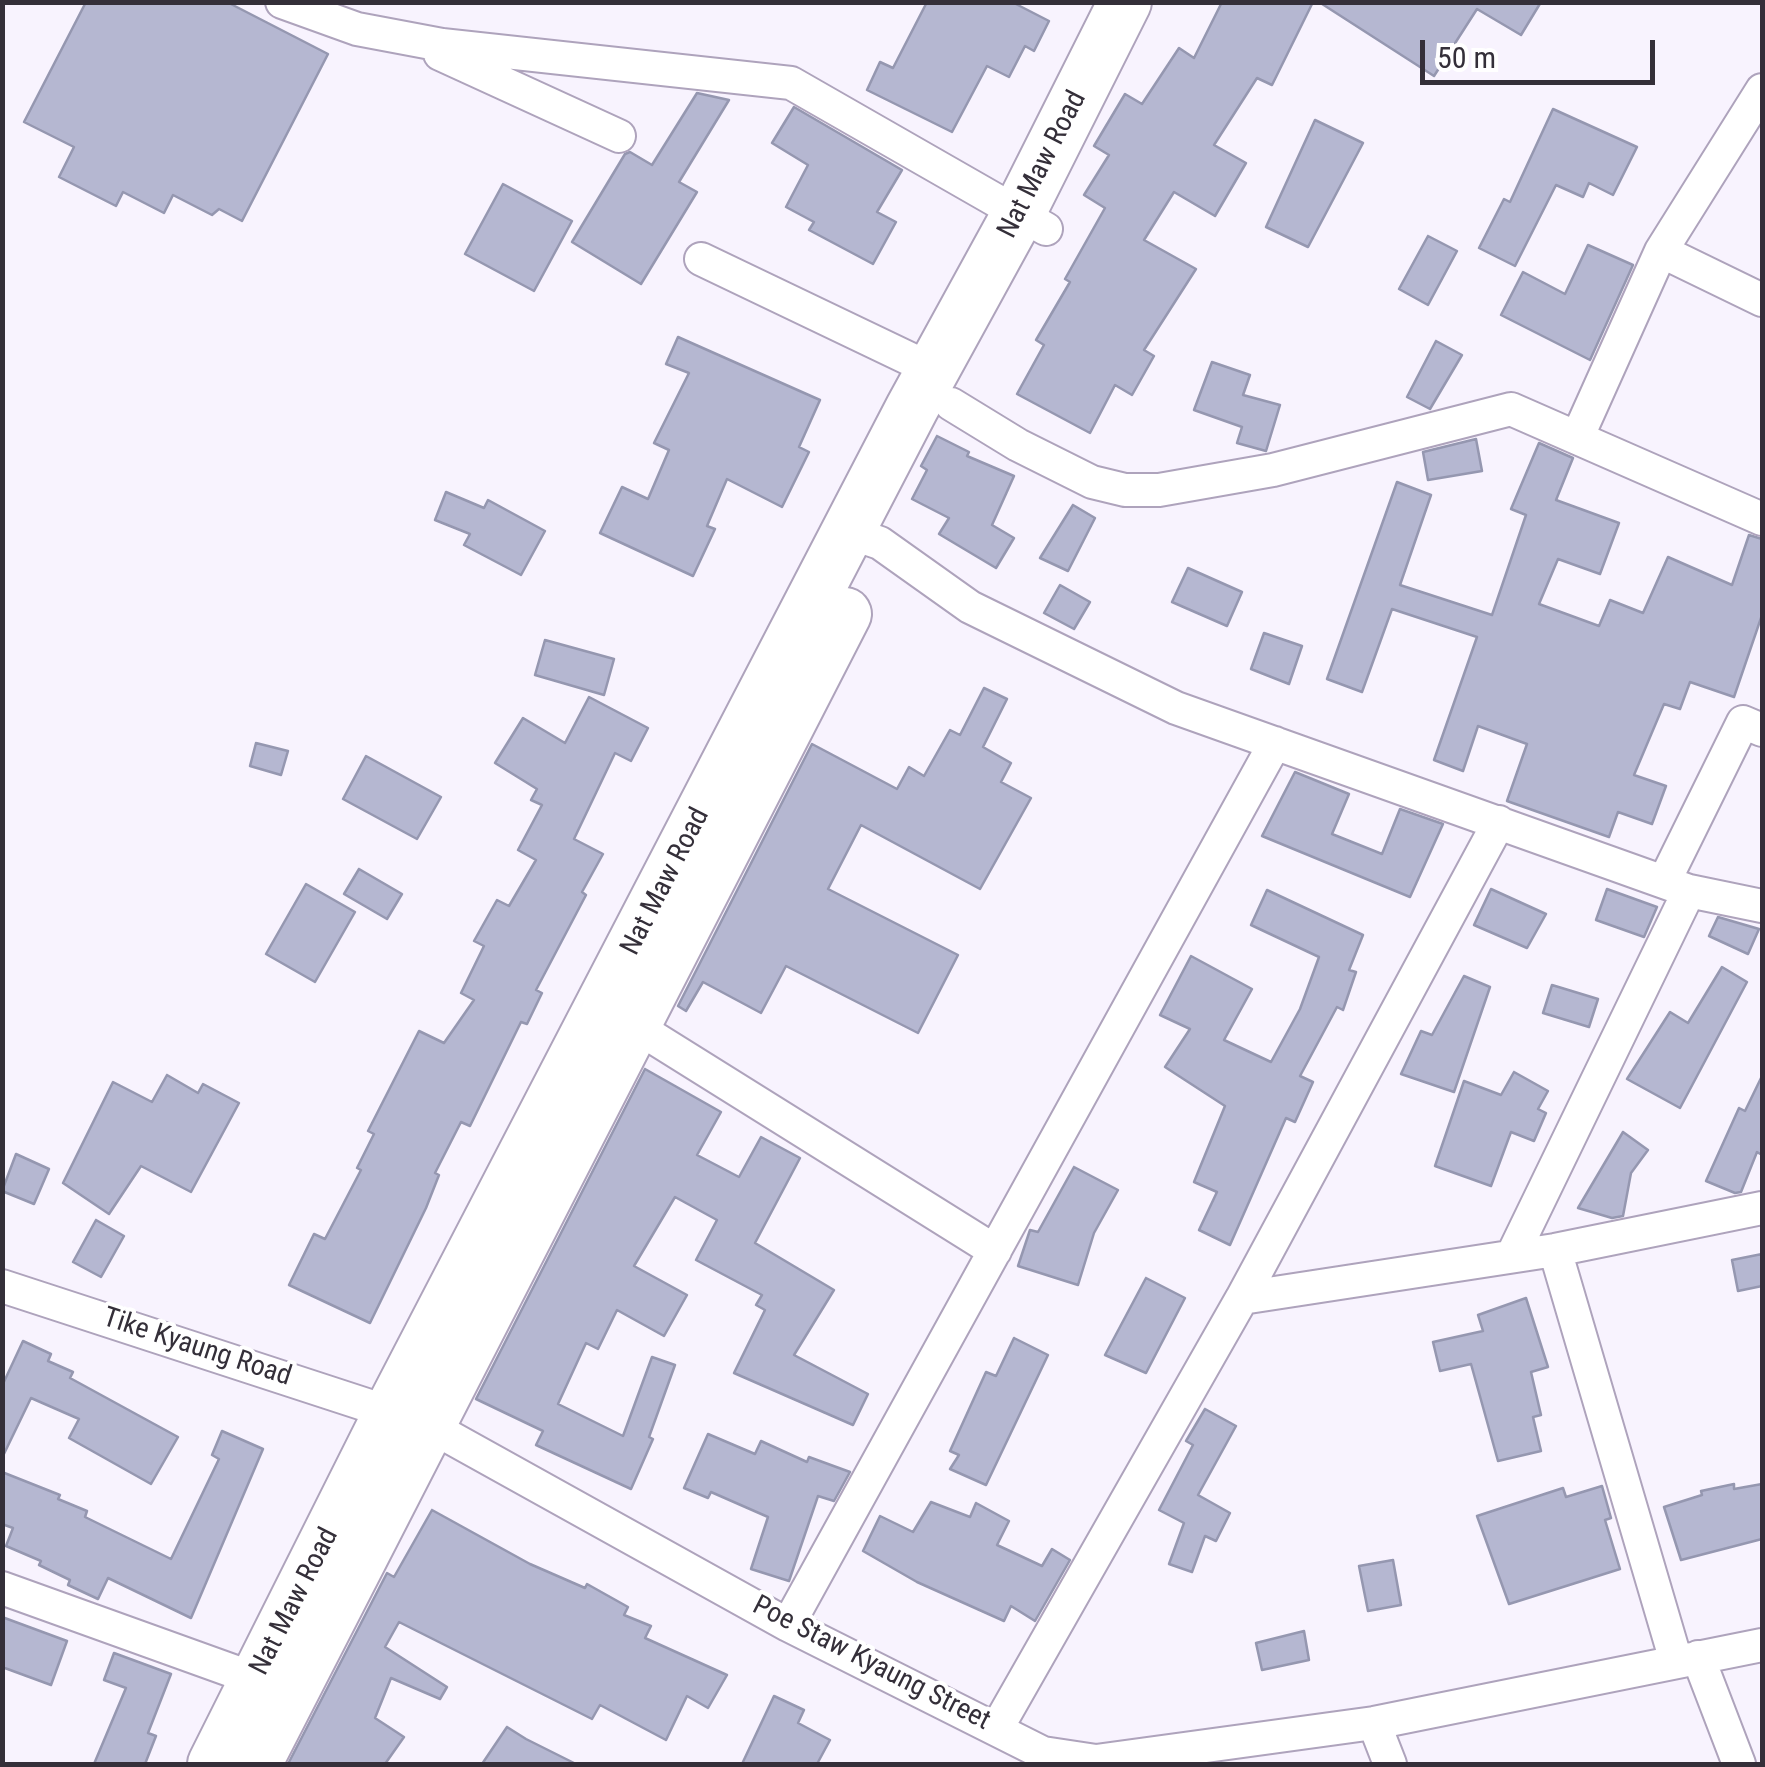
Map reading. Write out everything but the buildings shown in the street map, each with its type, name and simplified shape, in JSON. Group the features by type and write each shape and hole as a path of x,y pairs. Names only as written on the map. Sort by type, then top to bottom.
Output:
{"main road":[{"name":"Nat Maw Road","path":"1033,220 1124,2"},
{"name":"Nat Maw Road","path":"254,1764 409,1419 864,538 913,468 943,388 1033,220 1081,148 1156,2"},
{"name":"Nat Maw Road","path":"214,1764 255,1680 635,1026 864,538"}],"street":[{"path":"282,2 357,29 404,38 791,83 1033,220"},
{"path":"404,38 620,136"},
{"path":"1577,438 1661,251 1762,90"},
{"path":"1661,251 1762,300"},
{"path":"701,259 943,388 1018,446 1092,482 1125,490 1160,490 1272,470 1511,409 1762,520"},
{"path":"864,538 970,607 1176,708 1677,886 1762,906"},
{"path":"1512,1256 1677,886 1742,722 1762,730"},
{"path":"788,1624 1276,743"},
{"path":"997,1728 1242,1298 1499,822"},
{"path":"635,1026 994,1251"},
{"path":"1242,1298 1556,1250 1762,1208"},
{"path":"1556,1250 1687,1659 1739,1764"},
{"name":"Tike Kyaung Road","path":"2,1286 409,1419"},
{"name":"Poe Staw Kyaung Street","path":"409,1419 788,1624 997,1728 1045,1759 1096,1761 1374,1722 1762,1645"},
{"path":"2,1588 255,1680"},
{"path":"1374,1722 1390,1764"}]}
